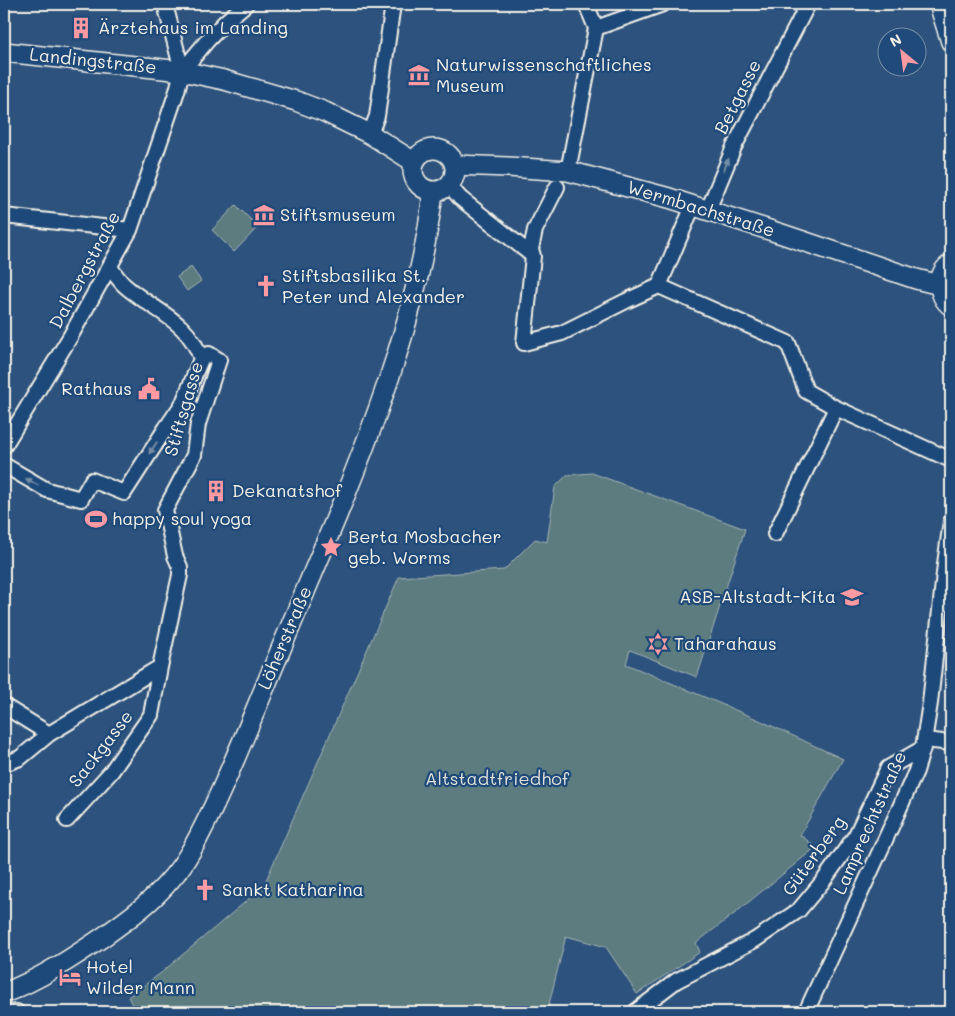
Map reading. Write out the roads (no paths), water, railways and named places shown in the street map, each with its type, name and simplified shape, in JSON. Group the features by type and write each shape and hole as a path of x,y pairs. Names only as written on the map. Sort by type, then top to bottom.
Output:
{"main road":[{"path":"939,4 951,42"},
{"name":"Landingstraße","path":"4,52 182,71"},
{"path":"182,71 224,80 296,101 325,112 370,134 414,162"},
{"path":"436,149 444,151 451,157 455,165 454,179 441,189 424,190 416,184 413,178 412,169 414,162 419,154 427,150 436,149"},
{"name":"Wermbachstraße","path":"455,165 568,172 635,188 773,231 916,279 940,285"},
{"name":"Löherstraße","path":"4,993 40,976 73,957 125,922 172,879 194,847 227,777 364,450 392,371 412,306 426,241 441,189"},
{"path":"951,264 942,273 940,285 941,293 946,302 951,306"}],"street":[{"path":"165,4 182,71"},
{"path":"182,71 226,21 246,4"},
{"path":"370,134 377,116 382,88 393,4"},
{"path":"568,172 596,28 586,4"},
{"path":"596,28 663,4"},
{"name":"Betgasse","path":"659,286 808,4"},
{"name":"Dalbergstraße","path":"4,445 70,338 130,230 182,71"},
{"path":"557,187 535,230 531,249 533,256 524,343 562,333 659,286 788,343 806,391 836,408 951,460"},
{"path":"441,189 460,198 533,256"},
{"path":"4,216 130,230"},
{"name":"Stiftsgasse","path":"110,267 123,285 175,322 198,350 200,359 209,354 219,360 198,424 194,456 165,510 175,556 180,567 180,575 160,667"},
{"path":"4,465 47,490 81,499 92,480 124,493 183,403 200,359"},
{"path":"775,534 836,408"},
{"name":"Lamprechtstraße","path":"806,1012 916,771 924,744 951,521"},
{"path":"4,764 20,758 50,734 160,667"},
{"name":"Sackgasse","path":"66,820 111,772 151,715 160,667"},
{"path":"4,706 50,734"},
{"path":"924,744 951,743"},
{"name":"Güterberg","path":"635,1012 676,981 755,940 799,910 824,880 856,835 888,768 924,744"}],"place":[{"name":"Ärztehaus im Landing","path":"81,28"},
{"name":"Naturwissenschaftliches Museum","path":"419,75"},
{"name":"Stiftsmuseum","path":"264,215"},
{"name":"Stiftsbasilika St. Peter und Alexander","path":"266,286"},
{"name":"Rathaus","path":"149,389"},
{"name":"Dekanatshof","path":"216,491"},
{"name":"happy soul yoga","path":"96,519"},
{"name":"Berta Mosbacher geb. Worms","path":"331,547"},
{"name":"ASB-Altstadt-Kita","path":"852,597"},
{"name":"Taharahaus","path":"658,644"},
{"name":"Sankt Katharina","path":"205,890"},
{"name":"Hotel Wilder Mann","path":"70,977"}],"park label":[{"name":"Altstadtfriedhof","path":"497,779"}]}
